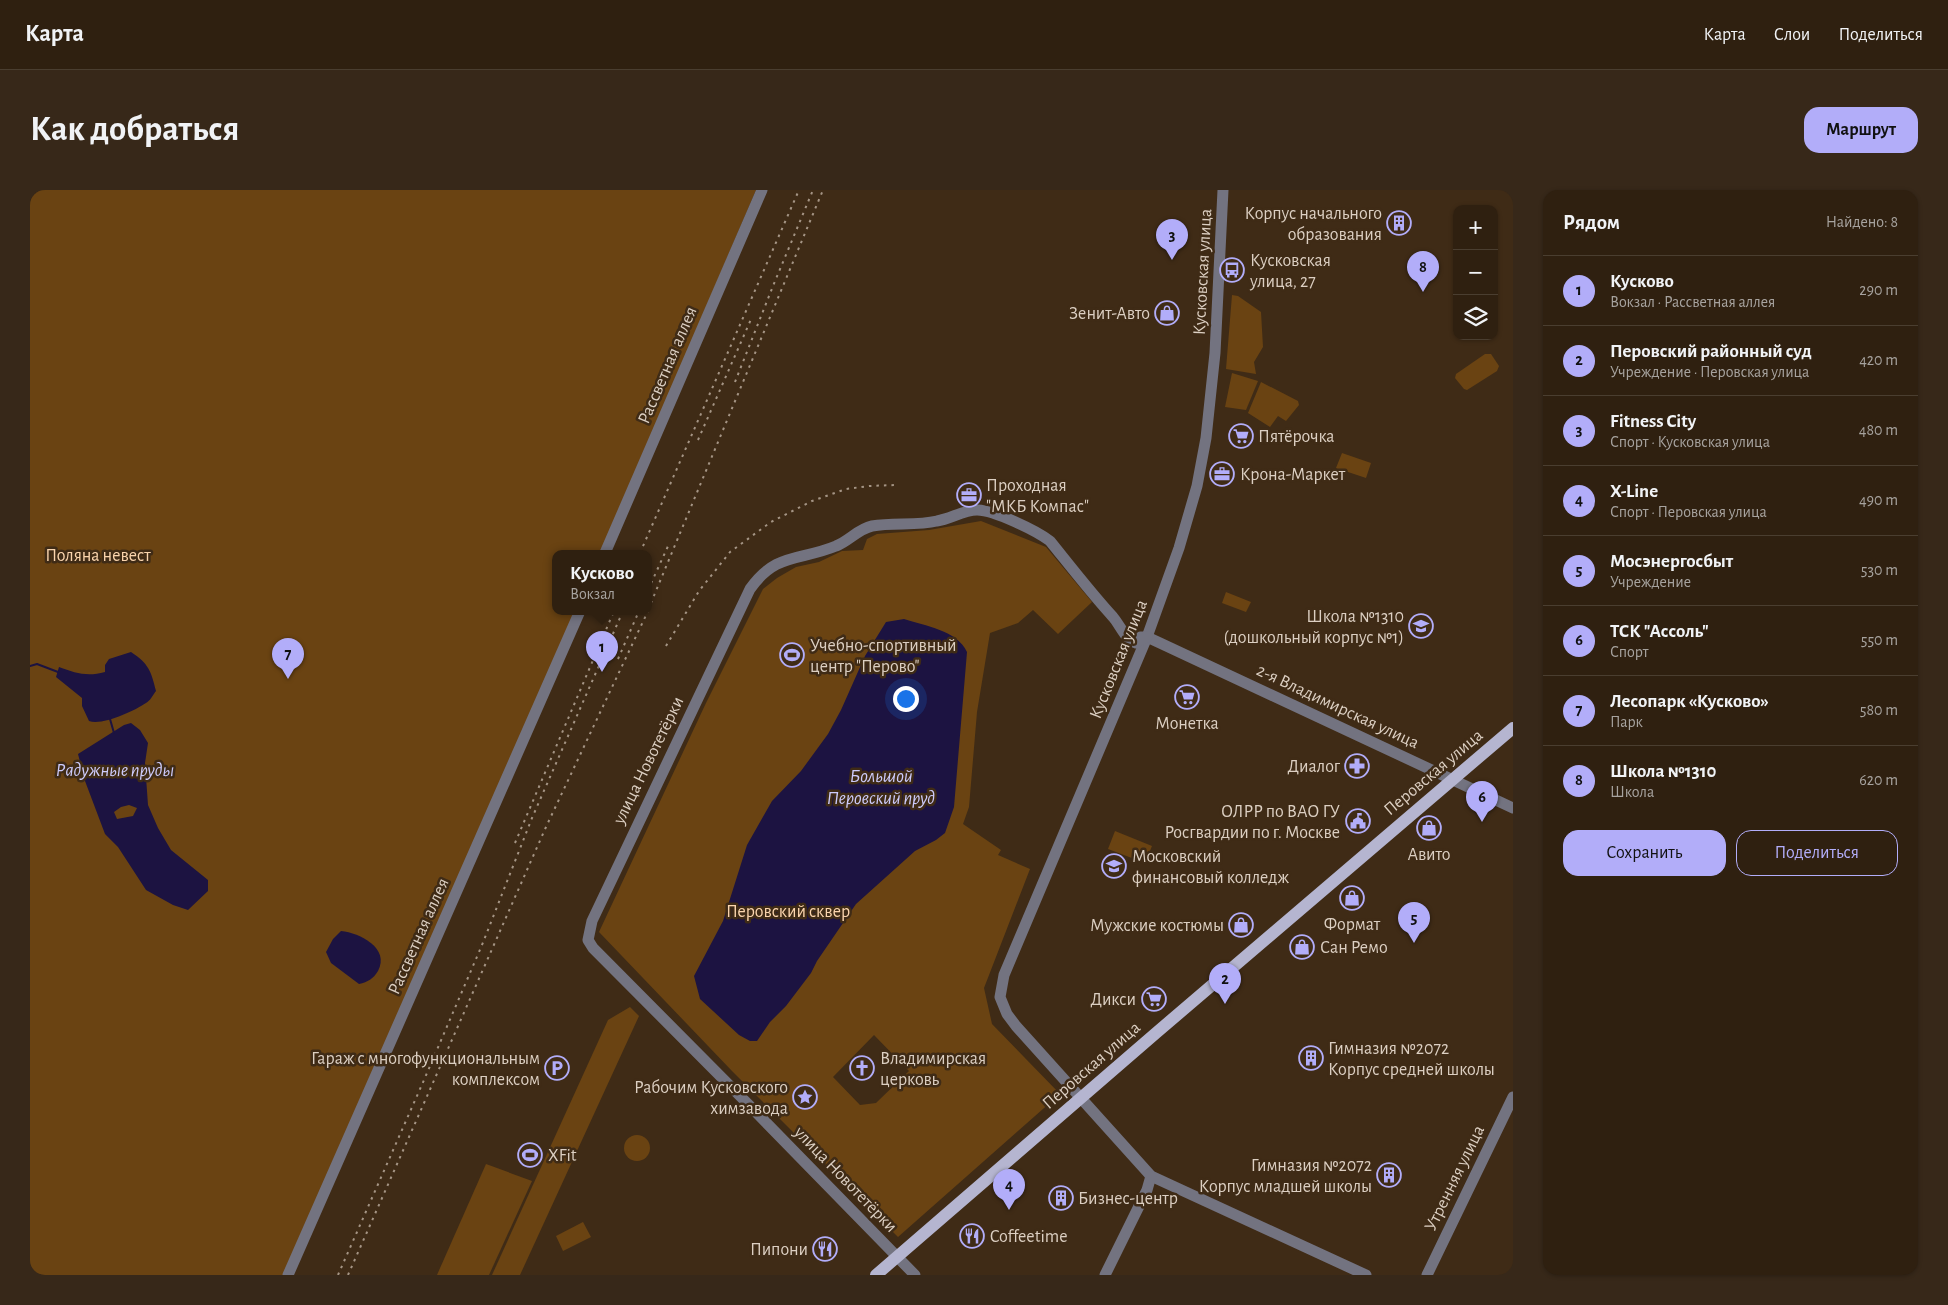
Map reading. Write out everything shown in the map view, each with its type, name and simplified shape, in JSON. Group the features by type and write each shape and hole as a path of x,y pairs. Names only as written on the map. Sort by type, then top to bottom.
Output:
{"main road":[{"name":"Перовская улица","path":"876,1275 1513,728"}],"street":[{"name":"Рассветная аллея","path":"606,550 762,190"},
{"name":"Кусковская улица","path":"1151,1176 1016,1026 1007,1014 1000,997 1004,975 1147,637 1179,548 1197,486 1205,447 1215,353 1223,190"},
{"name":"улица Новотетёрки","path":"915,1275 593,948 588,940 592,921 750,589 765,571 775,565 797,556 834,546 867,527 936,522 976,510 987,512 1042,535 1050,541 1100,604 1118,622 1134,637 1147,637"},
{"name":"Рассветная аллея","path":"288,1275 578,615"},
{"name":"2-я Владимирская улица","path":"1147,637 1513,808"},
{"name":"Утренняя улица","path":"1428,1275 1513,1097"},
{"path":"1105,1275 1147,1190 1151,1176 1366,1275"}],"green space":[{"name":"Поляна невест","path":"30,190 756,190 602,550 552,550 552,615 574,615 286,1275 30,1275"},
{"path":"1232,295 1238,296 1261,312 1263,347 1254,362 1256,374 1226,369"},
{"path":"1485,354 1491,354 1499,366 1497,371 1467,390 1464,389 1455,378 1456,374"},
{"path":"1232,373 1258,381 1246,410 1225,407"},
{"path":"1261,382 1298,401 1299,405 1286,421 1278,416 1270,427 1248,413"},
{"path":"1342,453 1371,463 1366,478 1336,468"},
{"name":"Перовский сквер","path":"981,521 1046,547 1092,602 1058,634 1033,610 1018,623 990,633 977,712 969,807 963,824 1001,850 998,855 1030,869 984,988 992,1024 1060,1094 898,1237 732,1071 599,932 706,703 763,589 796,567 819,562 842,551 863,550 867,539 877,534 929,530","holes":["874,1035 909,1071 876,1103 860,1105 833,1077"]},
{"path":"1226,592 1251,602 1246,612 1222,603"},
{"path":"1115,831 1152,846 1145,863 1108,849"},
{"path":"630,1007 639,1016 520,1275 492,1275 608,1020"},
{"path":"637,1135 646,1139 650,1148 646,1157 637,1161 628,1157 624,1148 628,1139"},
{"path":"486,1164 532,1181 489,1275 437,1275"},
{"path":"583,1222 591,1237 563,1251 556,1236"}],"water":[{"name":"Большой Перовский пруд","path":"904,619 948,634 956,639 967,652 954,807 945,833 915,851 856,904 817,961 811,973 786,1006 770,1022 757,1041 750,1041 739,1035 700,999 694,976 723,921 747,845 772,801 801,771 828,734 865,656 886,622"},
{"name":"Радужные пруды","path":"131,652 146,664 153,678 156,691 147,702 126,714 110,720 89,721 82,706 82,698 56,677 59,667 81,674 105,672 105,665 109,659"},
{"name":"Радужные пруды","path":"131,723 140,730 148,743 145,763 148,805 158,828 171,850 208,880 208,891 188,910 173,905 146,890 118,847 105,834 85,781 78,754 124,725","holes":["129,805 137,808 133,816 117,819 114,812 121,807"]},
{"path":"341,931 364,938 377,949 381,963 376,974 368,981 359,984 331,963 326,952 333,939"}],"waterway":[{"path":"30,666 37,664 58,672"},
{"path":"110,719 114,733"}],"railway":[{"path":"641,550 799,190"},
{"path":"735,382 813,190"},
{"path":"652,600 823,190"},
{"path":"698,440 752,317"},
{"path":"666,646 699,591 730,552 771,522 812,501 846,489 895,485"},
{"path":"652,581 669,544"},
{"path":"515,843 612,615"},
{"path":"338,1275 482,945 532,818 621,615"},
{"path":"618,659 637,615"},
{"path":"348,1275 546,827 646,615"}],"place":[{"name":"Корпус начального образования","path":"1399,223"},
{"name":"Fitness City","path":"1172,260"},
{"name":"Кусковская улица, 27","path":"1232,270"},
{"name":"Школа №1310","path":"1423,292"},
{"name":"Зенит-Авто","path":"1167,313"},
{"name":"Пятёрочка","path":"1241,436"},
{"name":"Крона-Маркет","path":"1222,474"},
{"name":"Проходная \"МКБ Компас\"","path":"969,495"},
{"name":"Школа №1310 (дошкольный корпус №1)","path":"1421,626"},
{"name":"Учебно-спортивный центр \"Перово\"","path":"792,655"},
{"name":"Кусково","path":"602,672"},
{"name":"Лесопарк «Кусково»","path":"288,679"},
{"name":"Монетка","path":"1187,697"},
{"name":"Диалог","path":"1357,766"},
{"name":"ОЛРР по ВАО ГУ Росгвардии по г. Москве","path":"1358,821"},
{"name":"ТСК \"Ассоль\"","path":"1482,822"},
{"name":"Авито","path":"1429,828"},
{"name":"Московский финансовый колледж","path":"1114,866"},
{"name":"Формат","path":"1352,898"},
{"name":"Мужские костюмы","path":"1241,925"},
{"name":"Мосэнергосбыт","path":"1414,943"},
{"name":"Сан Ремо","path":"1302,947"},
{"name":"Дикси","path":"1154,999"},
{"name":"Перовский районный суд","path":"1225,1004"},
{"name":"Гимназия №2072 Корпус средней школы","path":"1311,1058"},
{"name":"Гараж с многофункциональным комплексом","path":"557,1068"},
{"name":"Владимирская церковь","path":"862,1068"},
{"name":"Рабочим Кусковского химзавода","path":"805,1097"},
{"name":"XFit","path":"530,1155"},
{"name":"Гимназия №2072 Корпус младшей школы","path":"1389,1175"},
{"name":"Бизнес-центр","path":"1061,1198"},
{"name":"X-Line","path":"1009,1210"},
{"name":"Coffeetime","path":"972,1236"},
{"name":"Пипони","path":"825,1249"}]}
